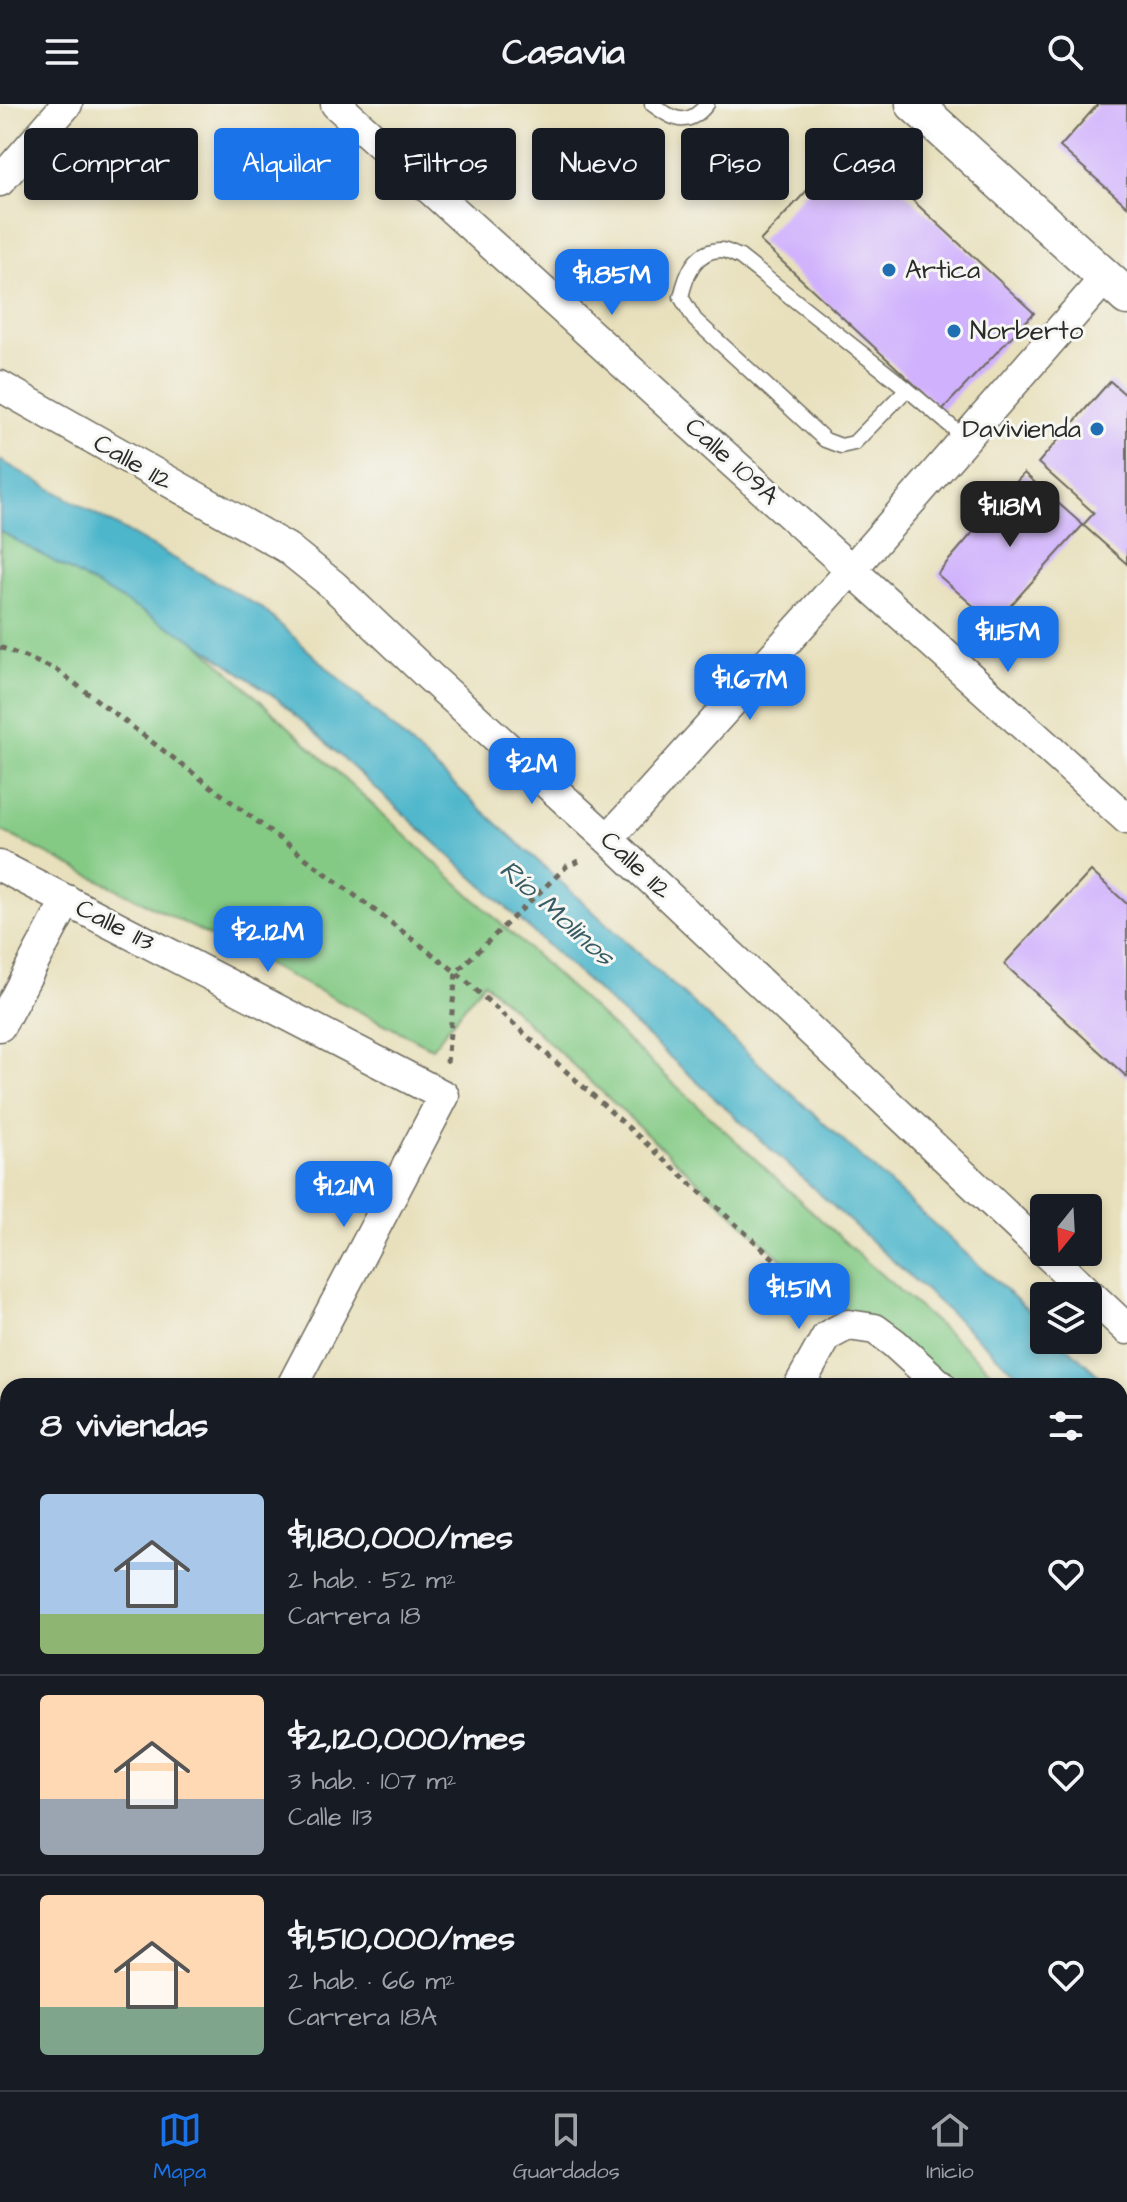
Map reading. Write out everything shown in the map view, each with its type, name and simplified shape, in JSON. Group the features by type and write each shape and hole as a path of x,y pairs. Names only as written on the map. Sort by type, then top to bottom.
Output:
{"street":[{"path":"0,181 67,104"},
{"name":"Calle 109A","path":"336,104 1127,819"},
{"path":"608,839 966,439 1116,288 914,104"},
{"name":"Calle 112","path":"0,386 287,548 333,585 1030,1237"},
{"name":"Calle 113","path":"0,866 444,1096"},
{"path":"0,1026 67,900"},
{"path":"296,1378 444,1096"},
{"name":"Calle 112","path":"1061,1266 1127,1329"},
{"path":"803,1378 827,1336 848,1325 875,1329 932,1378"}],"lane":[{"path":"652,104 670,118 689,119 707,104"},
{"path":"907,389 854,443 841,446 825,440 695,320 681,297 686,274 702,255 722,250 740,257 907,389 966,439"}],"path":[{"path":"0,647 57,670 456,972 848,1325"},
{"path":"444,1096 456,972 567,866"}],"green space":[{"path":"0,531 198,643 859,1255 999,1378 938,1378 883,1331 823,1298 484,982 432,1048 0,830"}],"water":[{"name":"Río Molinos","path":"0,460 262,608 1030,1312 1030,1354 1075,1354 1101,1378 1021,1378 278,699 198,643 0,531"}],"building":[{"path":"1098,104 1127,104 1127,206 1060,147"},
{"path":"805,193 805,200 912,200 1034,313 942,410 760,241"},
{"name":"Davivienda","path":"1110,381 1127,396 1127,564 1083,525 1094,513 1038,463"},
{"path":"1024,473 1083,525 994,624 937,574"},
{"path":"1091,871 1127,904 1127,1077 1004,964"}],"place":[{"name":"Artica","path":"889,270"},
{"name":"Norberto","path":"954,331"},
{"name":"Davivienda","path":"1097,429"}]}
